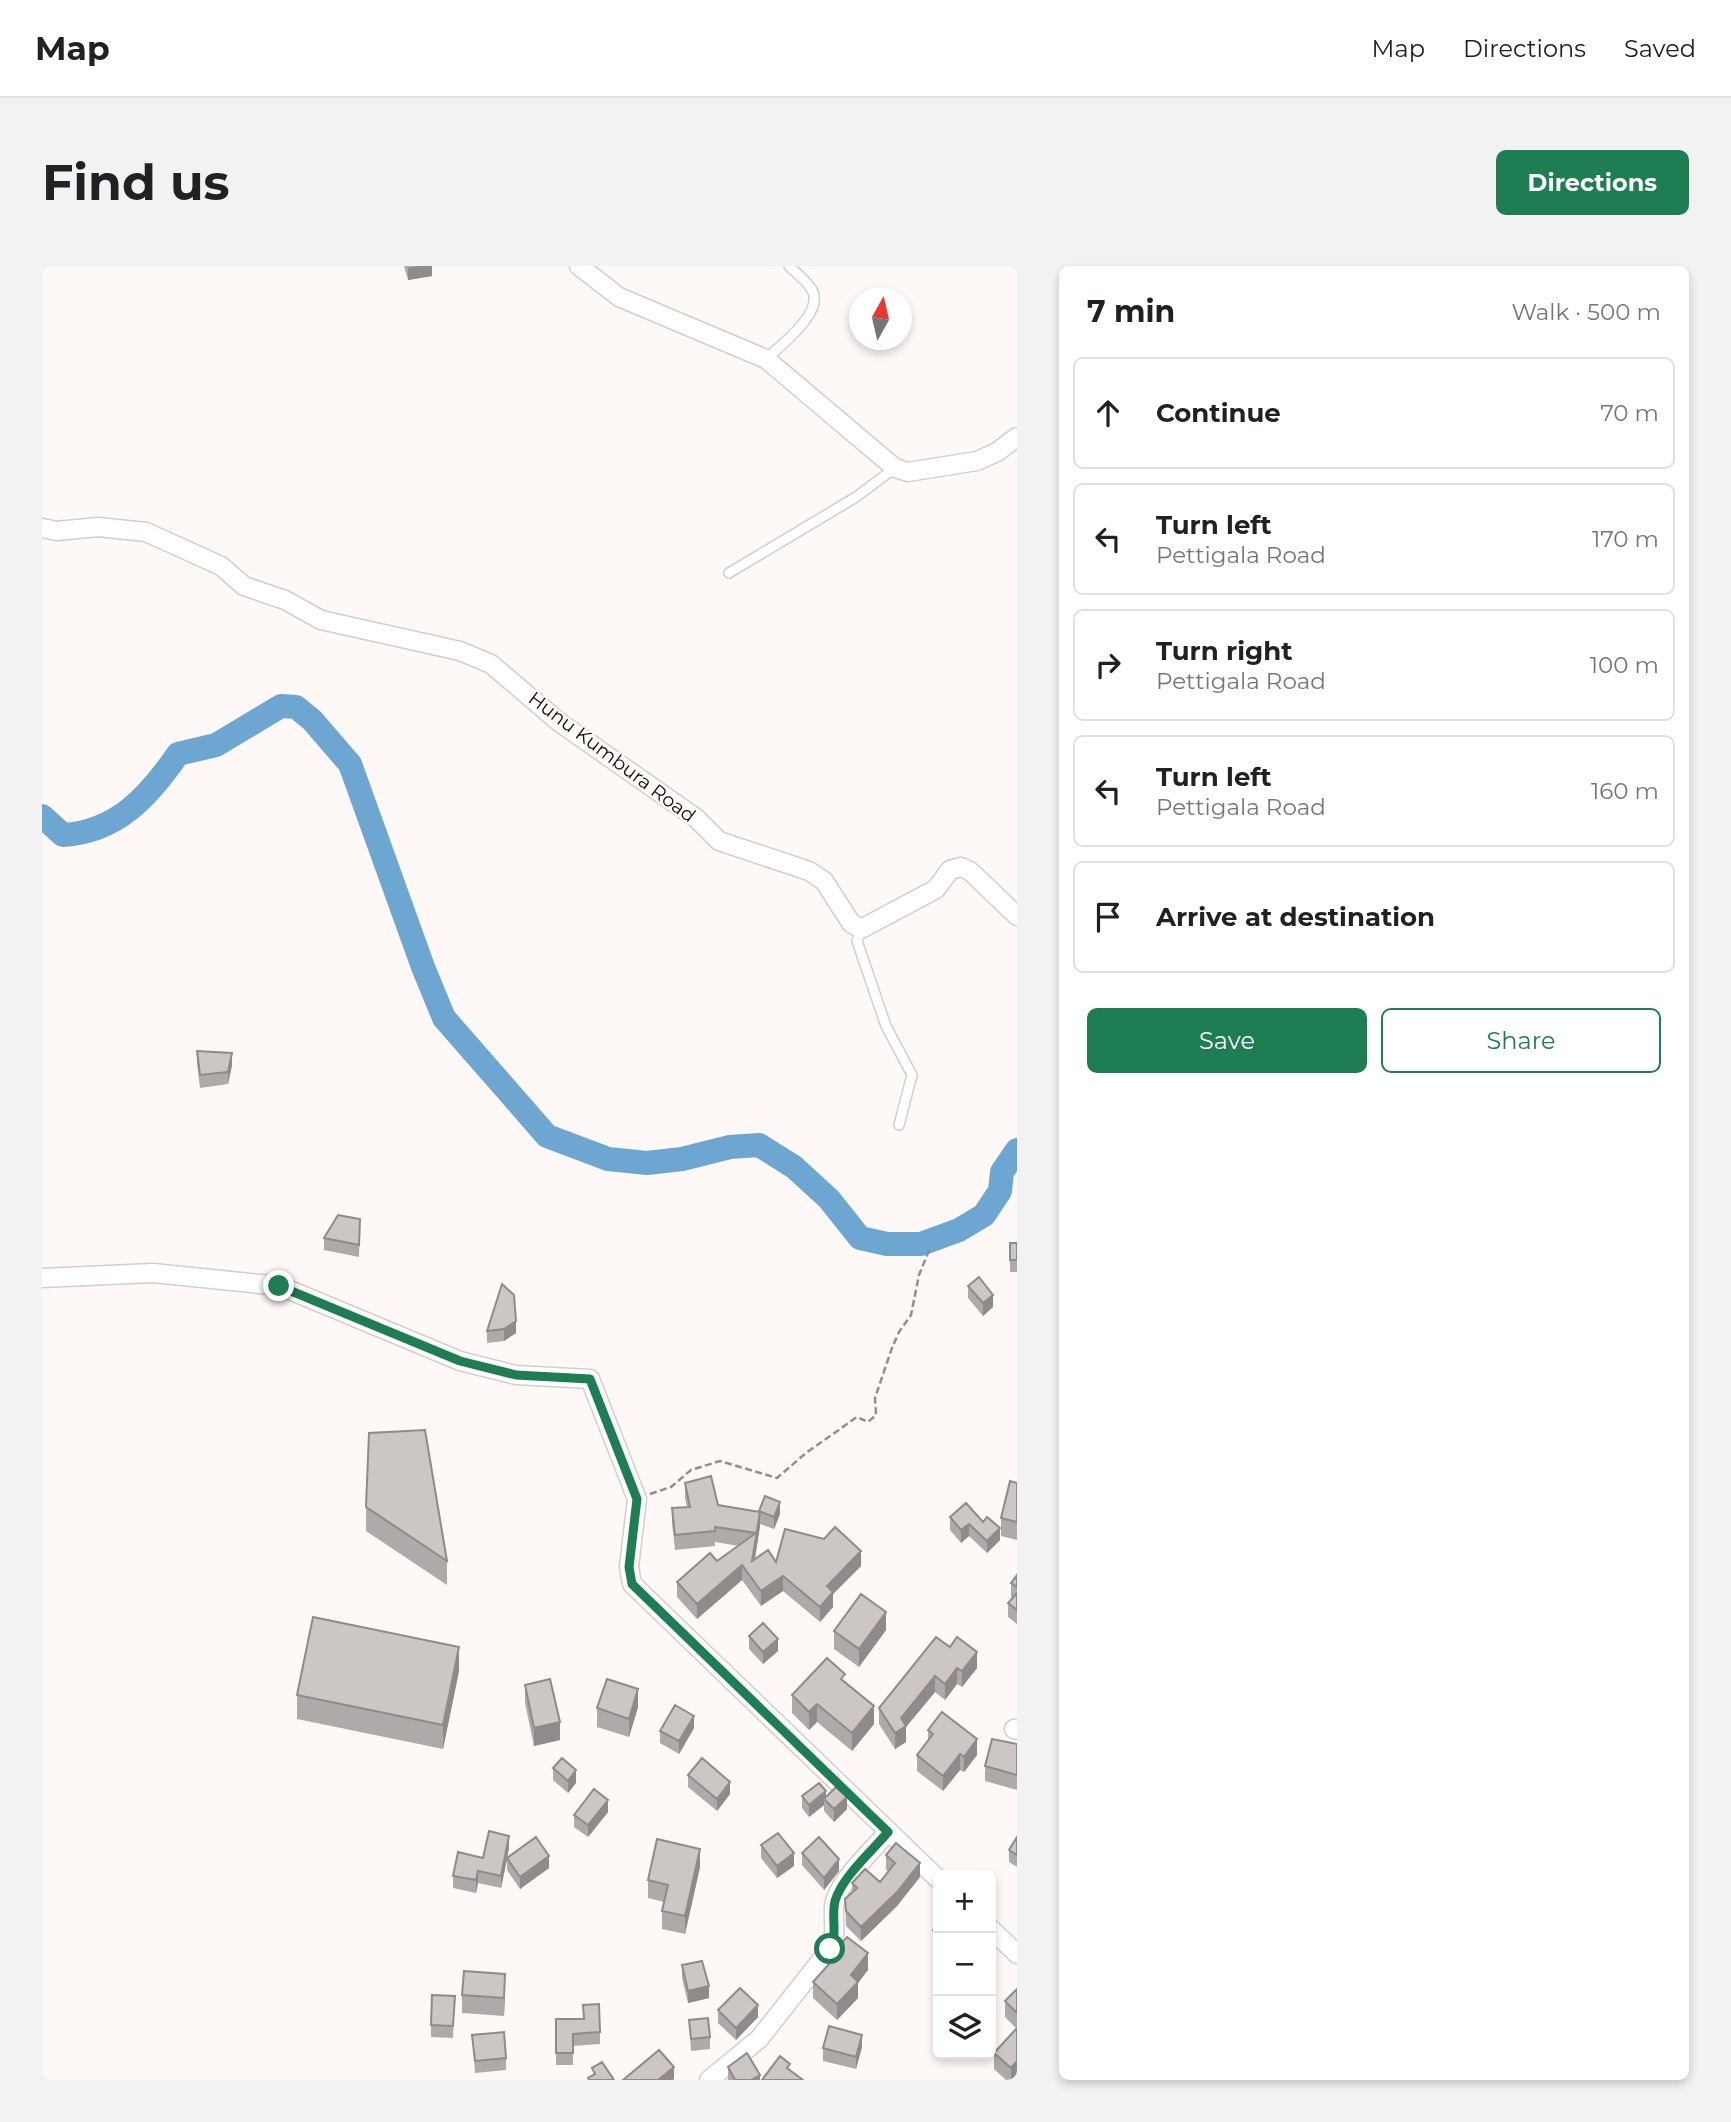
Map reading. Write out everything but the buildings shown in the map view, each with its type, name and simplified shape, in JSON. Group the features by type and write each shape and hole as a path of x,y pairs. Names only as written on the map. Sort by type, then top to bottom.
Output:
{"street":[{"path":"579,266 619,297 766,359 895,468 908,472 977,461 997,452 1017,437"},
{"name":"Hunu Kumbura Road","path":"42,528 57,531 99,527 146,532 221,566 244,586 285,600 321,620 460,651 491,664 559,722 696,818 719,841 810,871 824,881 851,923 861,929"},
{"path":"861,929 936,889 950,870 961,867 970,871 1017,916"},
{"path":"42,1278 153,1273 279,1286 460,1361 516,1375 590,1379 637,1499 629,1567 632,1584 933,1874"},
{"path":"709,2080 759,2039 830,1949 835,1940 834,1906 839,1889 888,1832"},
{"path":"995,1933 1017,1954"}],"lane":[{"path":"766,359 806,322 814,299 813,290 789,266"},
{"path":"729,573 856,497 895,468"},
{"path":"861,929 857,941 886,1026 912,1076 899,1125"}],"path":[{"path":"637,1499 671,1487 691,1470 720,1461 777,1478 806,1453 857,1417 868,1422 876,1415 875,1398 892,1348 911,1315 919,1275 930,1248"}],"waterway":[{"path":"42,816 63,835 100,827 130,809 143,797 178,754 216,745 281,706 296,707 312,720 350,764 444,1018 547,1136 608,1159 647,1163 682,1159 730,1147 759,1145 794,1167 829,1199 860,1238 887,1244 921,1244 959,1230 984,1215 1000,1191 1002,1172 1017,1150"}],"route":[{"path":"279,1286 460,1361 516,1375 590,1379 637,1499 629,1567 632,1584 888,1832 839,1889 834,1906 835,1940 830,1949"}]}
